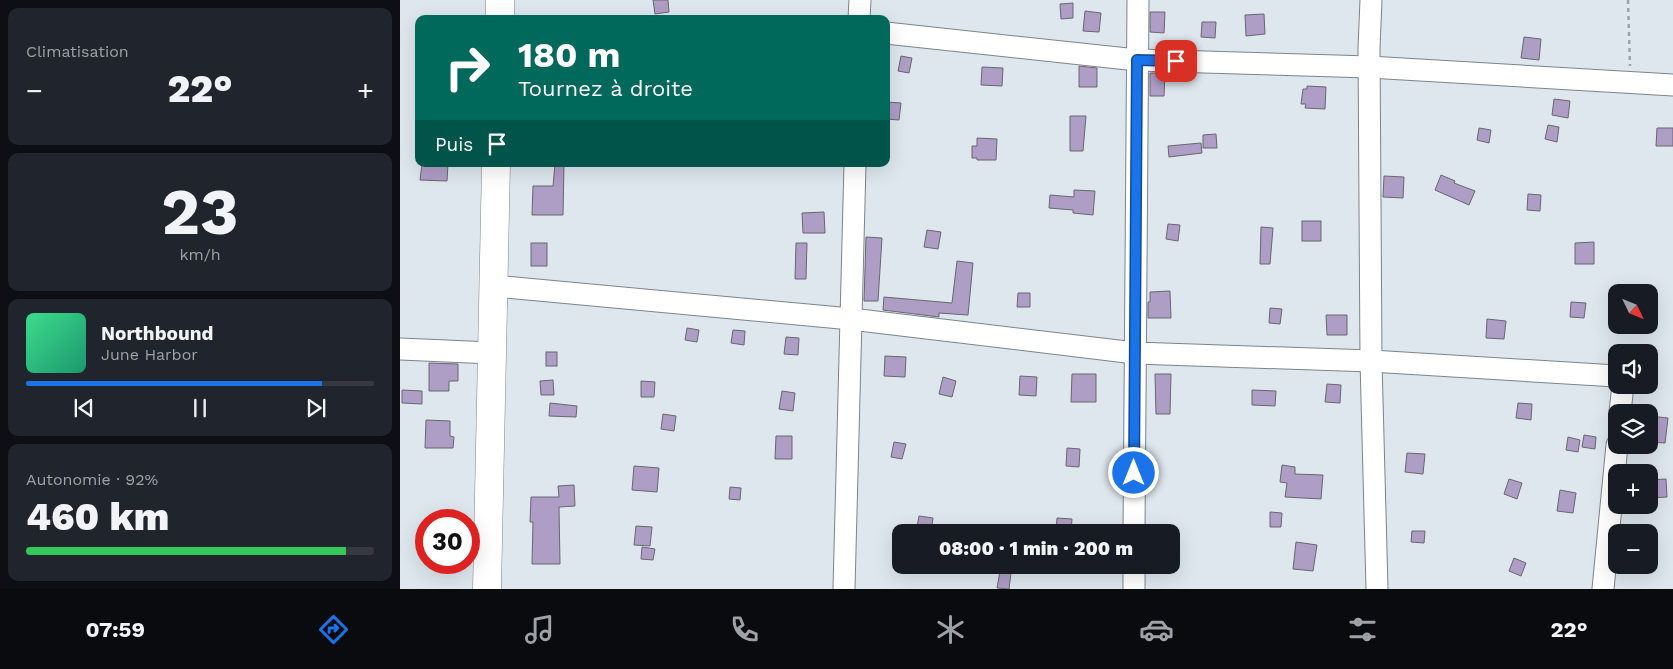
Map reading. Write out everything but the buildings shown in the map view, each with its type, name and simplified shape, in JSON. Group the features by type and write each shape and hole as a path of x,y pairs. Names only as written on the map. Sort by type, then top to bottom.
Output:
{"main road":[{"path":"500,0 500,15"},
{"path":"487,589 496,167"}],"street":[{"path":"859,15 860,0"},
{"path":"1134,524 1138,0"},
{"path":"1371,0 1369,67 1372,361 1377,589"},
{"path":"890,33 1137,60 1369,67 1673,85"},
{"path":"844,589 855,167"},
{"path":"494,286 851,319 1135,353 1372,361 1608,376"},
{"path":"400,349 492,353"},
{"path":"1603,589 1616,454"},
{"path":"1134,574 1134,589"}],"path":[{"path":"1628,0 1630,82"}],"route":[{"path":"1134,473 1137,60 1176,61"}]}
